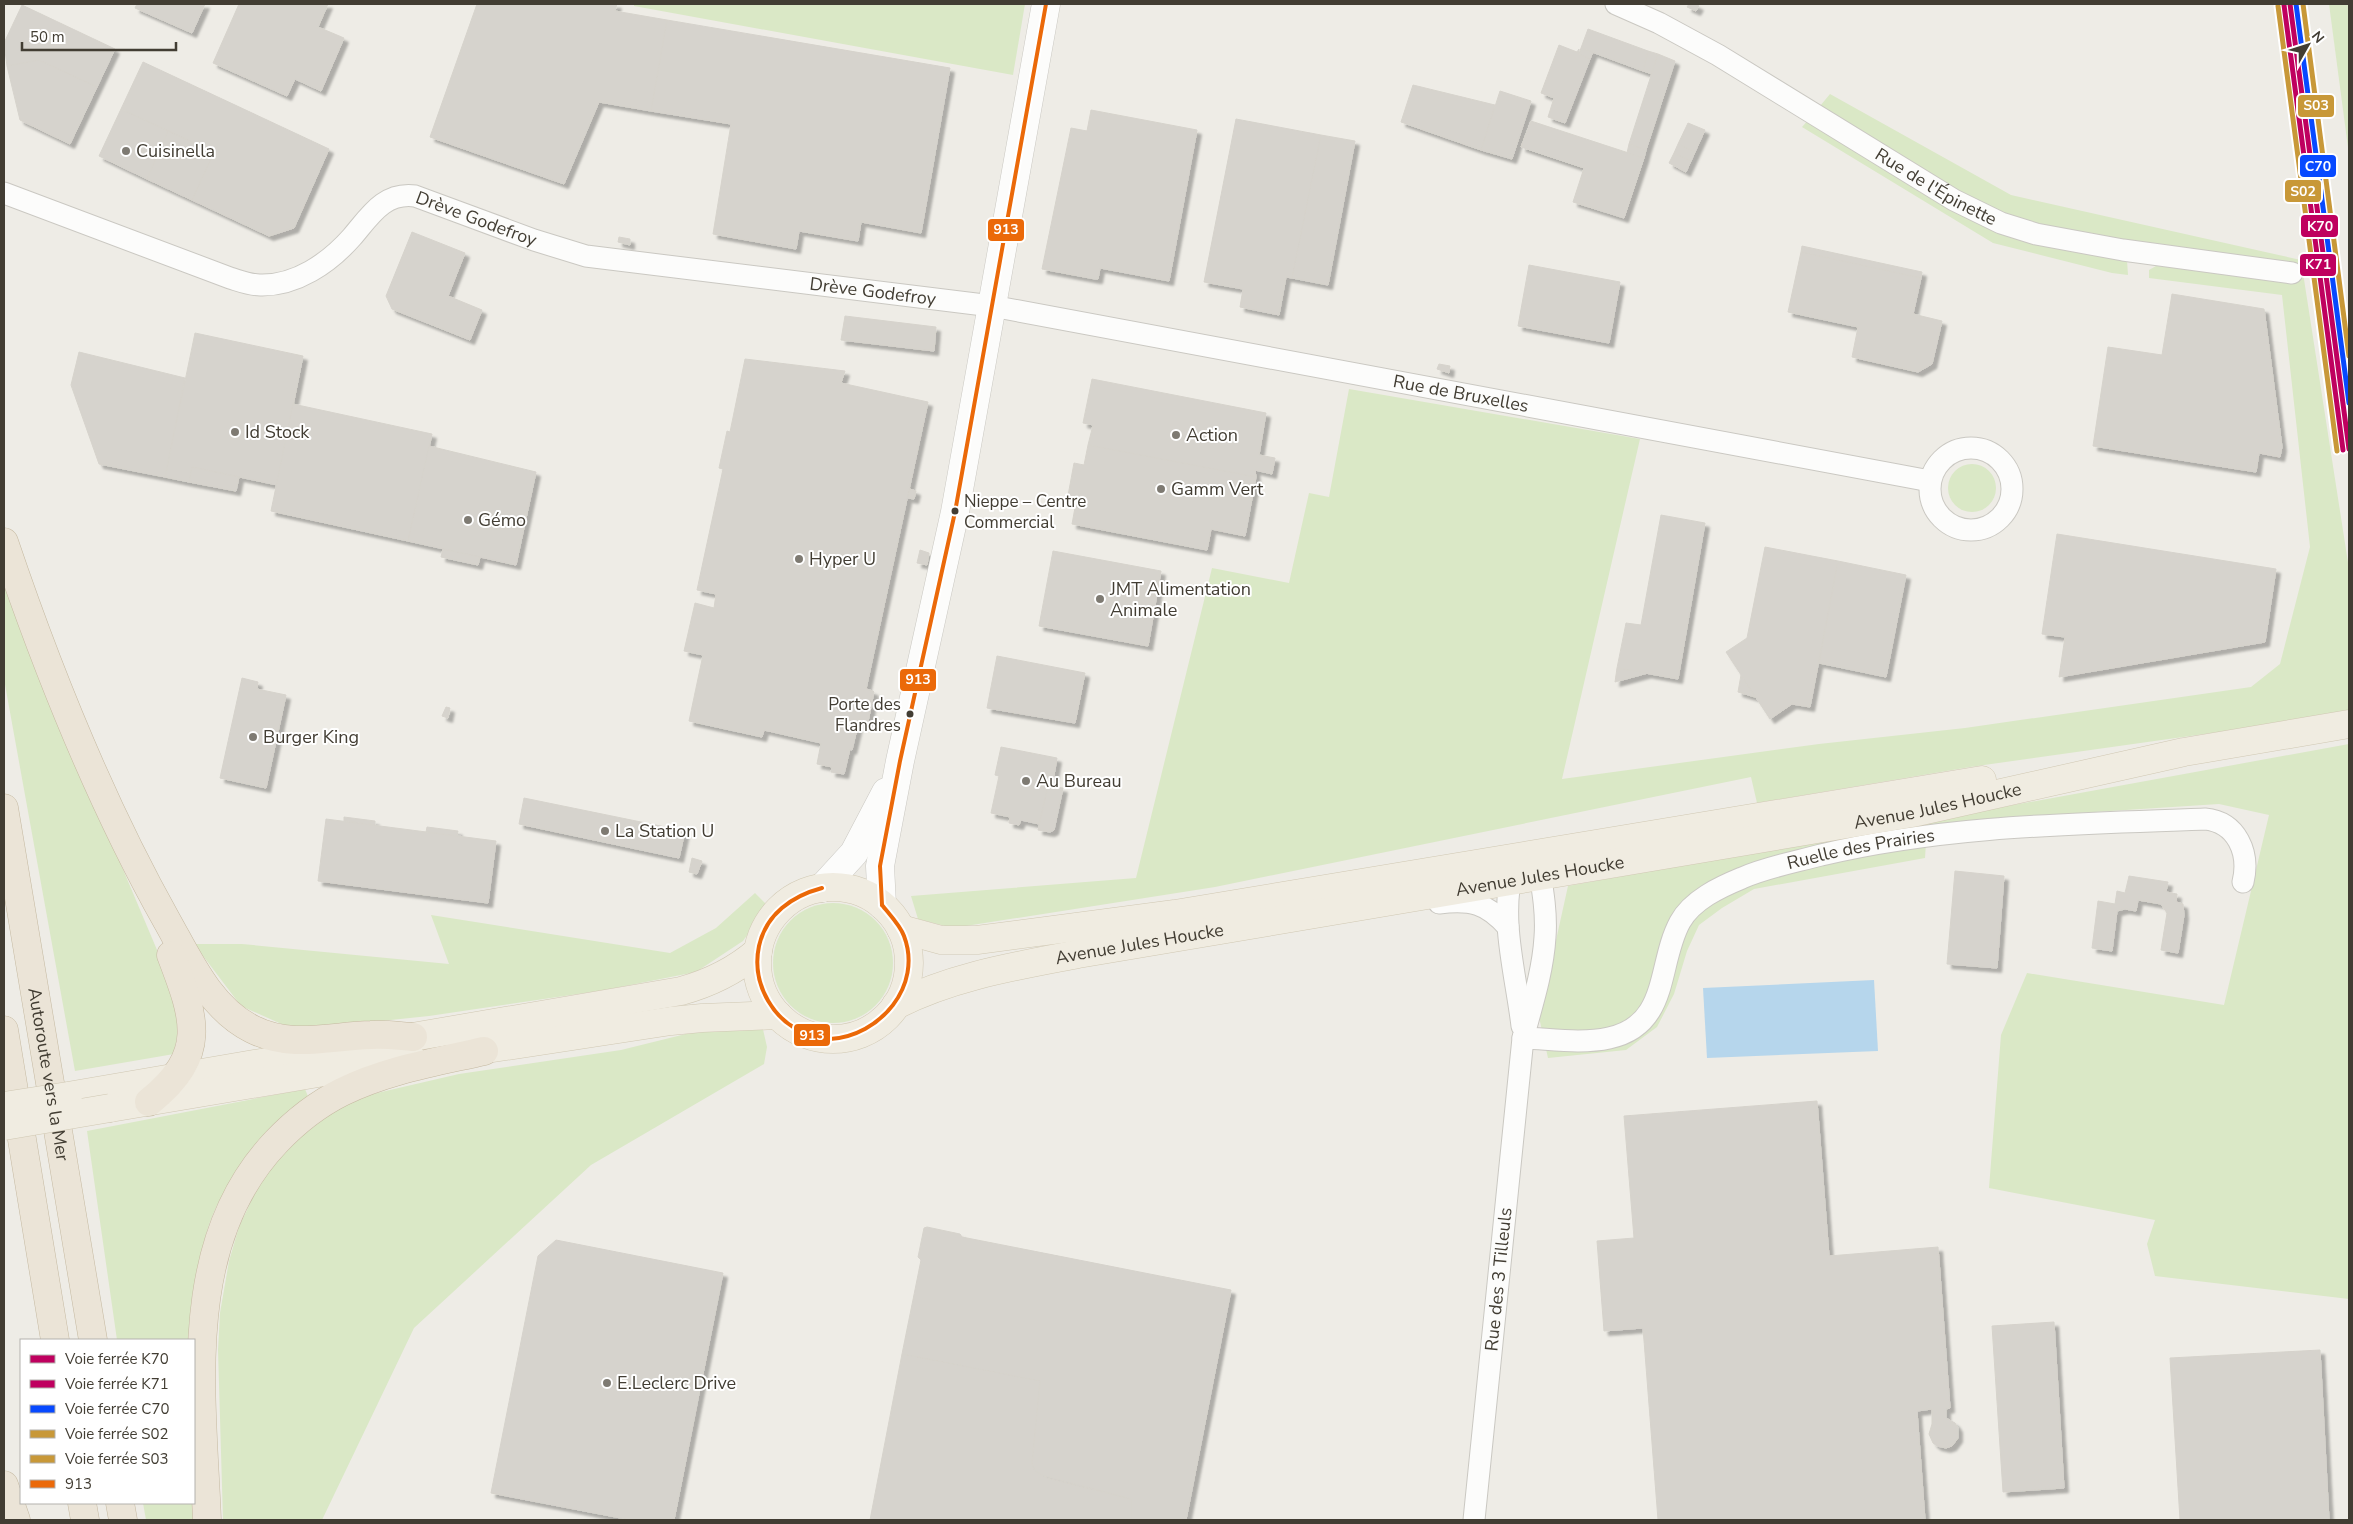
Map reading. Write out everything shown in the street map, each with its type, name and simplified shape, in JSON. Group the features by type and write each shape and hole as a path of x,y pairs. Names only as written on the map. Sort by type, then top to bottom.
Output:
{"highway":[{"path":"4,542 57,686 136,865 184,989 192,1016 189,1050 174,1078 149,1102"},
{"name":"Autoroute vers la Mer","path":"4,808 93,1339"},
{"path":"136,865 203,983 221,1006 241,1023 268,1036 296,1041 370,1034 413,1037"},
{"path":"4,1030 55,1339"},
{"path":"207,1520 201,1373 202,1330 207,1290 221,1231 247,1179 284,1134 311,1111 341,1092 392,1073 484,1050"},
{"path":"4,1485 16,1520"},
{"path":"82,1504 85,1520"},
{"path":"120,1504 123,1520"}],"main road":[{"name":"Avenue Jules Houcke","path":"896,1005 932,988 996,970 1344,908 1526,867 2085,763 2184,752 2349,724"},
{"name":"Avenue Jules Houcke","path":"901,929 941,940 1001,938 1526,867"},
{"path":"840,887 859,891 882,905 901,929 908,948 909,967 905,987 896,1005 882,1022 872,1028 840,1038 807,1034 778,1015 765,996 761,986 758,951 769,922 783,906 801,894 822,888 840,887"},
{"path":"4,1126 108,1099 174,1078 681,991 724,975 758,951"},
{"path":"4,1106 108,1099 149,1102 371,1064 484,1050 678,1020 778,1015"}],"street":[{"path":"882,905 880,866 900,761 954,521 1046,4"},
{"name":"Rue de l'Épinette","path":"1616,4 1665,26 1718,55 1954,200 2001,223 2036,234 2096,246 2292,273"},
{"name":"Drève Godefroy","path":"4,193 230,278 258,285 286,282 312,270 338,251 380,205 388,200 406,195 424,198 550,246 594,257 992,306"},
{"name":"Rue de Bruxelles","path":"992,306 1930,481"},
{"path":"822,888 844,865 861,842 900,761"},
{"name":"Ruelle des Prairies","path":"1523,1038 1596,1040 1619,1036 1630,1030 1652,1008 1662,987 1675,933 1683,918 1695,905 1714,891 1744,877 1775,866 1847,849 1903,839 2004,828 2205,819 2213,820 2228,828 2241,844 2246,863 2243,882"},
{"name":"Rue des 3 Tilleuls","path":"1523,1038 1508,927 1526,867"},
{"name":"Rue des 3 Tilleuls","path":"1474,1520 1523,1038 1538,978 1545,937 1545,906 1526,867"},
{"path":"1344,908 1380,909 1446,902 1469,902 1489,908 1508,927"}],"green space":[{"path":"634,4 1025,4 1013,75 634,6"},
{"path":"2329,4 2349,4 2349,155"},
{"path":"1830,94 2011,195 2301,260 2349,569 2349,712 1970,767 1757,803 1751,777 1215,887 953,928 918,919 911,896 1136,878 1212,568 1289,583 1309,493 1329,497 1349,389 1640,439 1562,779 1819,744 1965,728 2251,687 2280,664 2310,547 2282,295 2149,278 2149,270 2156,266 2173,267 2032,226 1969,199 1820,106"},
{"path":"1810,118 1959,210 2127,260 2128,275 2112,273 1993,243 1802,127"},
{"path":"1967,464 1977,464 1986,468 1992,474 1995,479 1995,497 1986,508 1977,512 1967,512 1958,508 1952,502 1948,493 1948,483 1952,474 1958,468"},
{"path":"4,567 62,725 160,957 179,1024 174,1054 75,1071 4,679"},
{"path":"2349,744 2349,1299 2155,1276 2147,1244 2155,1220 1989,1188 2001,1035 2027,973 2224,1005 2269,815 2219,804 2048,815 1927,828 1925,858 1754,889 1722,908 1699,925 1687,951 1674,994 1657,1027 1626,1050 1548,1058 1539,1017 1568,886"},
{"path":"755,893 768,906 743,941 696,972 605,990 429,1016 295,1030 241,1006 194,944 242,944 449,964 431,915 670,953 716,928"},
{"path":"833,903 845,904 856,908 866,913 875,921 883,930 888,940 892,951 892,975 888,986 883,996 875,1005 866,1013 856,1018 845,1022 833,1023 821,1022 810,1018 800,1013 791,1005 783,996 778,986 774,975 773,963 774,951 778,940 783,930 791,921 800,913 810,908 821,904"},
{"path":"762,1025 767,1047 764,1064 591,1165 414,1328 322,1520 223,1520 218,1350 220,1313 229,1261 239,1227 256,1191 274,1163 302,1136 333,1112 364,1096 459,1074 621,1050 710,1028"},
{"path":"305,1089 309,1099 248,1163 229,1186 219,1202 211,1220 200,1260 191,1339 117,1339 87,1131"},
{"path":"143,1504 194,1504 196,1520 146,1520"}],"water":[{"path":"1874,980 1878,1051 1707,1058 1703,988"}],"building":[{"path":"137,4 205,4 192,33 135,8"},
{"path":"239,4 328,4 318,27 344,38 321,91 295,79 287,96 213,63"},
{"path":"477,4 617,4 615,11 667,20 651,111 599,102 564,184 430,137"},
{"path":"1689,4 1699,6 1696,11 1687,7"},
{"path":"22,5 115,49 97,87 39,60 7,66 4,43"},
{"path":"667,20 950,68 921,233 861,222 858,241 799,231 796,249 713,234 731,124 651,111"},
{"path":"1588,29 1648,51 1643,71 1581,48"},
{"path":"1559,45 1577,52 1579,49 1579,54 1590,59 1565,123 1548,117 1554,98 1541,93"},
{"path":"1581,48 1593,52 1590,59 1579,54"},
{"path":"1648,51 1658,54 1652,74 1643,71"},
{"path":"1658,54 1675,61 1646,150 1629,144"},
{"path":"39,60 97,87 70,144 20,120 7,66"},
{"path":"143,62 329,149 294,228 269,236 192,200 214,152 121,109"},
{"path":"1413,85 1495,105 1481,150 1401,122"},
{"path":"1500,91 1531,101 1512,159 1481,150"},
{"path":"121,109 168,131 147,179 99,156"},
{"path":"1091,110 1197,130 1169,281 1100,268 1098,279 1042,269 1071,128 1087,131"},
{"path":"1236,119 1321,135 1292,278 1286,277 1279,315 1240,307 1243,289 1204,282"},
{"path":"1531,121 1644,158 1624,218 1573,202 1584,168 1521,147"},
{"path":"1688,123 1705,130 1695,152 1678,144"},
{"path":"168,131 214,152 192,200 147,179"},
{"path":"1321,135 1355,141 1328,285 1292,278"},
{"path":"1629,144 1646,150 1644,158 1627,153"},
{"path":"1678,144 1695,152 1691,161 1674,153"},
{"path":"1674,153 1691,161 1686,172 1669,163"},
{"path":"412,232 465,253 448,296 482,310 470,340 392,309 386,296"},
{"path":"619,237 630,239 630,245 618,242"},
{"path":"1802,246 1922,272 1921,278 1801,252"},
{"path":"1801,252 1921,278 1913,314 1942,321 1932,364 1918,372 1852,357 1858,327 1788,312"},
{"path":"1529,265 1620,282 1609,343 1518,326"},
{"path":"2172,294 2264,309 2282,447 2280,457 2259,453 2256,472 2093,446 2108,347 2162,355"},
{"path":"845,316 936,327 934,351 841,340"},
{"path":"195,333 303,356 277,485 192,467 189,482 165,477"},
{"path":"79,352 185,378 165,477 99,464 71,385"},
{"name":"Hyper U","path":"745,359 845,371 841,383 928,402 866,689 873,691 869,706 863,704 844,774 831,772 832,767 817,764 821,743 764,730 762,737 689,721 703,655 684,651 695,603 714,608 716,594 697,590 723,469 719,468 727,431 730,432"},
{"path":"1439,364 1450,366 1449,373 1437,369"},
{"name":"Action","path":"1092,379 1266,413 1259,455 1275,458 1272,474 1255,470 1256,477 1088,445 1093,425 1083,423"},
{"path":"293,404 432,434 408,541 271,511"},
{"name":"Gamm Vert","path":"1088,445 1256,477 1245,536 1211,529 1207,550 1072,524 1076,502 1067,501 1074,463 1084,465"},
{"path":"429,446 536,472 516,565 408,541"},
{"path":"192,467 239,477 236,491 189,482"},
{"path":"910,489 916,491 914,499 908,498"},
{"path":"1661,515 1705,523 1678,679 1617,668 1626,623 1641,625"},
{"path":"2057,534 2276,569 2265,642 2059,677 2065,637 2042,634"},
{"path":"1765,547 1838,561 1810,707 1792,704 1770,719 1726,652 1747,638"},
{"path":"443,549 480,557 478,565 441,557"},
{"path":"920,550 929,553 927,565 917,563"},
{"name":"JMT Alimentation Animale","path":"1053,551 1161,571 1148,646 1039,626"},
{"path":"1838,561 1906,575 1886,677 1819,663"},
{"path":"997,656 1085,673 1075,723 987,708"},
{"path":"1617,668 1648,673 1615,682"},
{"path":"1741,675 1755,697 1738,692"},
{"name":"Burger King","path":"242,678 258,682 257,689 286,695 266,788 220,778"},
{"path":"873,691 868,722 859,720 863,704 869,706"},
{"path":"446,707 450,708 448,718 442,716"},
{"name":"Au Bureau","path":"1001,747 1057,758 1052,787 1048,786 1039,824 1021,820 1019,825 1009,823 1010,817 991,813 999,776 995,775"},
{"path":"1048,786 1063,788 1054,830 1050,832 1038,830"},
{"path":"524,798 685,831 679,858 519,824"},
{"path":"344,817 375,821 375,825 344,821"},
{"path":"326,819 496,841 488,903 318,881"},
{"path":"427,827 458,831 457,836 426,832"},
{"path":"692,858 702,861 697,874 689,872"},
{"path":"1955,871 2004,876 1997,968 1947,964"},
{"path":"2129,876 2168,882 2166,892 2177,894 2176,902 2183,904 2184,915 2178,953 2161,950 2167,913 2161,904 2138,900 2136,911 2125,909 2117,911 2112,951 2092,948 2098,901 2115,904 2117,891 2125,893"},
{"path":"1817,1101 1829,1256 1938,1247 1950,1408 1946,1409 1946,1418 1955,1423 1958,1428 1958,1438 1952,1446 1946,1448 1937,1446 1933,1443 1929,1434 1932,1424 1932,1409 1917,1411 1925,1520 1658,1520 1643,1328 1604,1331 1597,1241 1634,1238 1624,1116"},
{"path":"924,1228 960,1234 962,1237 1231,1290 1186,1520 1131,1520 1131,1499 1037,1474 1032,1464 1040,1381 902,1354 921,1260 918,1257"},
{"name":"E.Leclerc Drive","path":"556,1240 723,1273 674,1520 631,1520 491,1493 538,1256"},
{"path":"2054,1322 2064,1488 2003,1492 1992,1326"},
{"path":"2320,1350 2329,1520 2180,1520 2170,1358"},
{"path":"902,1354 1040,1381 1032,1464 1034,1470 1047,1478 1131,1499 1131,1520 870,1520"}],"rail line":[{"name":"K70","path":"2290,4 2349,449"},
{"name":"C70","path":"2296,4 2349,403"},
{"name":"S03","path":"2303,4 2349,356"},
{"name":"K71","path":"2284,5 2343,450"},
{"name":"S02","path":"2278,6 2337,451"}],"transit line":[{"name":"913","path":"882,905 880,866 900,761 955,512 1046,4"},
{"name":"913","path":"822,888 791,901 774,916 762,935 757,960 762,988 776,1012 798,1030 821,1038 828,1039 848,1036 865,1029 893,1005 902,990 907,973 908,955 904,936 882,905"}],"place":[{"name":"Cuisinella","path":"126,151"},
{"name":"Id Stock","path":"235,432"},
{"name":"Action","path":"1176,435"},
{"name":"Gamm Vert","path":"1161,489"},
{"name":"Nieppe – Centre Commercial","path":"955,511"},
{"name":"Gémo","path":"468,520"},
{"name":"Hyper U","path":"799,559"},
{"name":"JMT Alimentation Animale","path":"1100,599"},
{"name":"Porte des Flandres","path":"910,714"},
{"name":"Burger King","path":"253,737"},
{"name":"Au Bureau","path":"1026,781"},
{"name":"La Station U","path":"605,831"},
{"name":"E.Leclerc Drive","path":"607,1383"}]}
